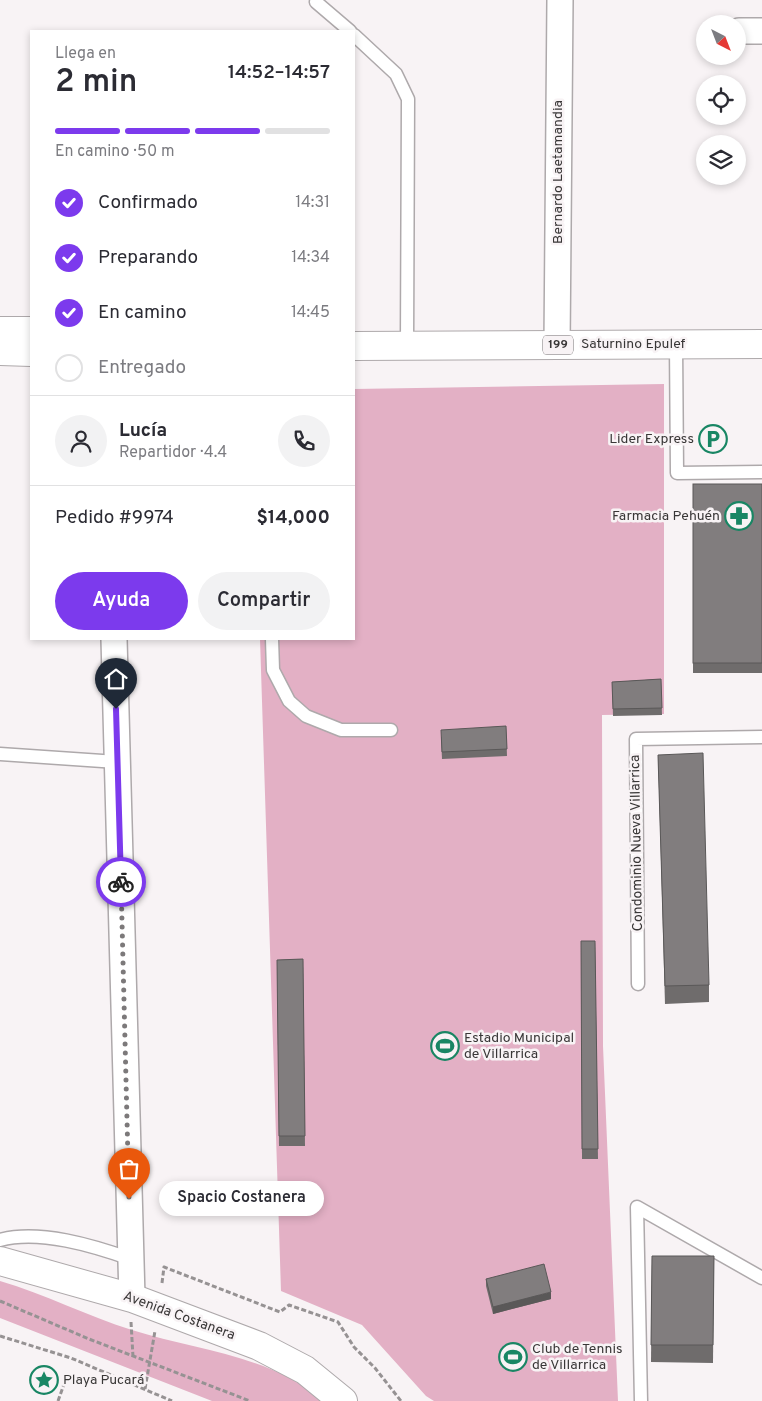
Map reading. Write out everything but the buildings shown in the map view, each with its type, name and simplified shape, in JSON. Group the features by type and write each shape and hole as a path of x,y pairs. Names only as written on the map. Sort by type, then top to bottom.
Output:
{"main road":[{"path":"0,331 30,331"},
{"name":"Saturnino Epulef","path":"355,346 762,344"},
{"path":"0,351 30,352"},
{"name":"Avenida Costanera","path":"0,1261 132,1298 259,1346 306,1370 343,1401"}],"street":[{"name":"Bernardo Laetamandia","path":"557,345 560,0"},
{"path":"114,640 132,1298"}],"lane":[{"path":"316,2 349,30"},
{"path":"355,35 396,74 408,99 407,345"},
{"path":"676,344 677,473 762,472"},
{"path":"272,640 273,670 289,702 306,716 341,730 391,730"},
{"name":"Condominio Nueva Villarrica","path":"638,984 636,739 762,737"},
{"path":"0,754 117,762"},
{"path":"642,1401 637,1207 762,1278"},
{"path":"0,1240 24,1237 65,1241 131,1259"}],"path":[{"path":"132,1298 133,1357"},
{"path":"0,1301 133,1357 250,1401"},
{"path":"0,1336 71,1358 172,1401"},
{"path":"58,1401 68,1373"}],"shaded area":[{"path":"664,384 664,714 602,715 603,1046 618,1401 434,1401 426,1396 362,1325 281,1291 260,640 355,640 355,389"},
{"path":"0,1281 132,1330 256,1363 302,1385 323,1401 212,1401 0,1318"}],"way so far":[{"path":"121,882 129,1199"}],"place":[{"name":"Lider Express","path":"713,439"},
{"name":"Farmacia Pehuén","path":"739,516"},
{"name":"Estadio Municipal de Villarrica","path":"445,1046"},
{"name":"Spacio Costanera","path":"129,1199"},
{"name":"Club de Tennis de Villarrica","path":"513,1357"},
{"name":"Playa Pucará","path":"44,1380"}],"route":[{"path":"116,709 121,882"}]}
